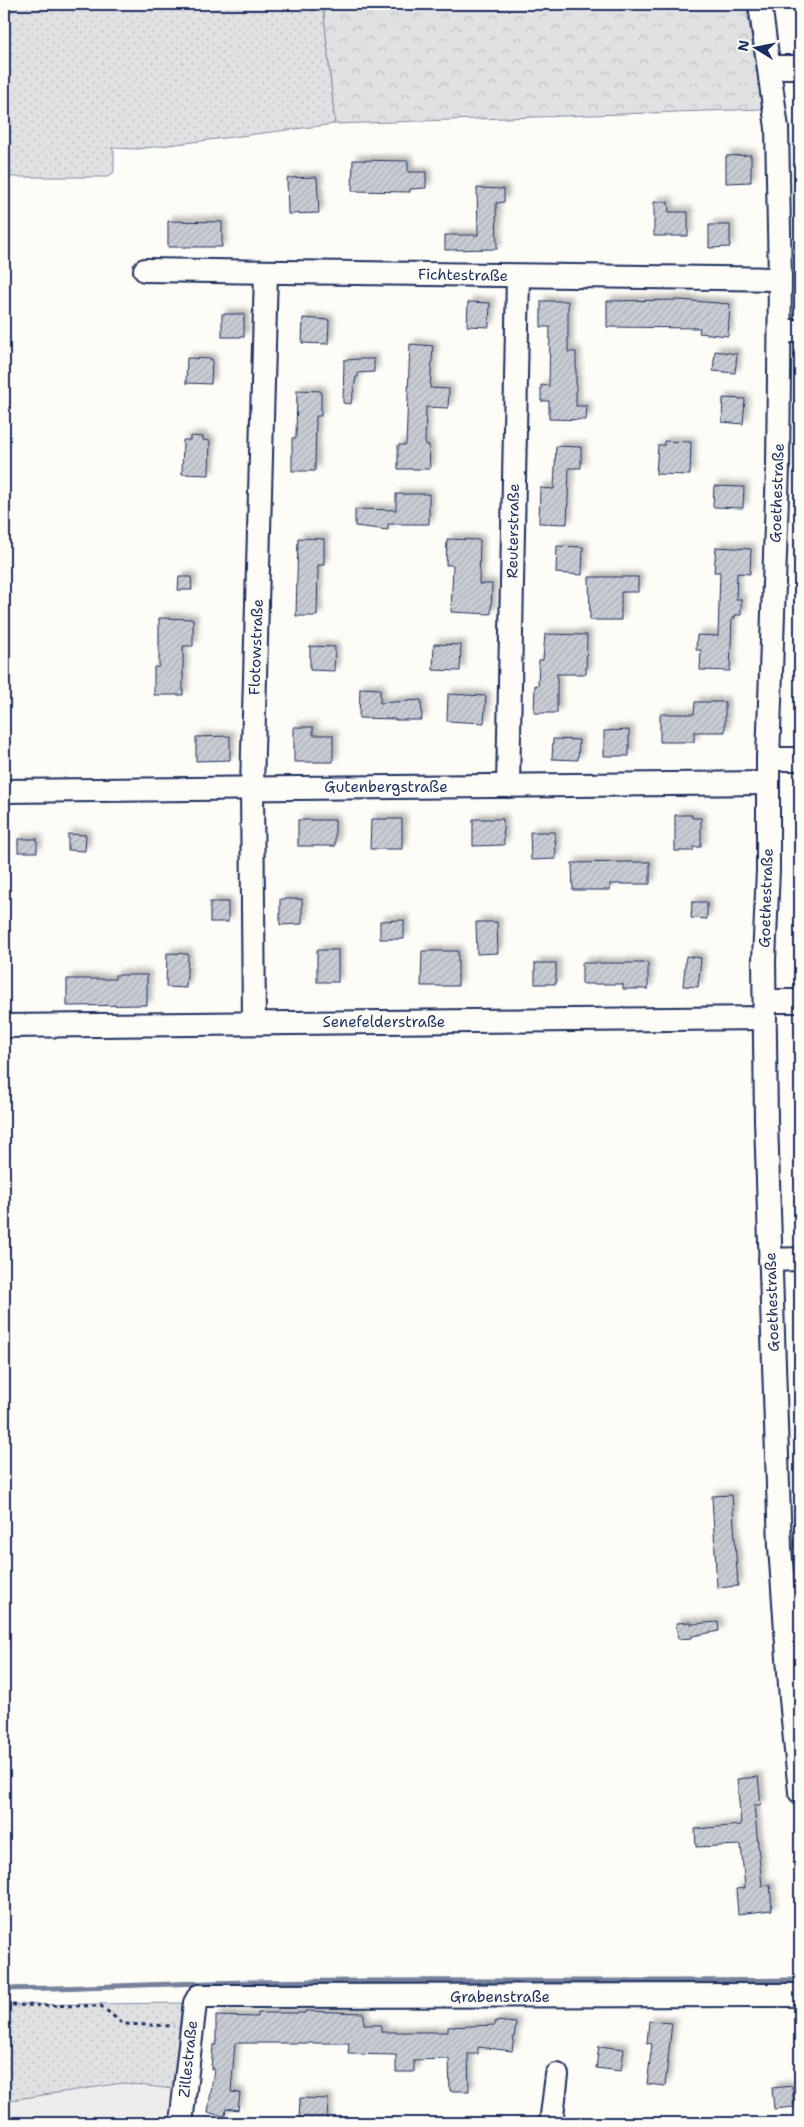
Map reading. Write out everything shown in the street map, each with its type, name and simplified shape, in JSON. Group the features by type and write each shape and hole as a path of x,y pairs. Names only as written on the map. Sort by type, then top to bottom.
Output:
{"street":[{"name":"Goethestraße","path":"760,4 777,128 780,279 790,331 778,467 768,759 768,870 764,960 766,1120 780,1547 796,1698 800,1792"},
{"path":"769,68 800,67"},
{"name":"Fichtestraße","path":"145,270 780,279"},
{"name":"Flotowstraße","path":"254,1023 252,788 266,272"},
{"name":"Reuterstraße","path":"508,786 518,276"},
{"path":"768,759 800,759"},
{"name":"Gutenbergstraße","path":"4,791 768,783"},
{"name":"Senefelderstraße","path":"4,1026 254,1023 765,1010 800,1001"},
{"path":"770,1260 800,1259"},
{"name":"Grabenstraße","path":"199,1996 800,1995"},
{"name":"Zillestraße","path":"181,2123 195,2003 199,1996"},
{"path":"551,2123 557,2075"}],"path":[{"path":"4,2004 101,2006 123,2024 192,2026"}],"shaded area":[{"path":"123,2083 173,2089 169,2123 4,2123 4,2101"}],"green space":[{"path":"4,4 323,4 335,124 137,149 111,148 114,151 114,172 108,177 4,177"},
{"path":"323,4 746,4 763,109 335,124"},
{"path":"182,2003 173,2089 123,2083 4,2101 4,2005"}],"building":[{"path":"751,155 751,182 726,183 726,156"},
{"path":"353,160 408,161 408,172 426,172 426,188 410,189 410,192 352,191"},
{"path":"317,177 319,213 288,214 287,178"},
{"path":"477,188 504,189 504,202 496,203 497,249 445,250 445,235 478,235"},
{"path":"654,202 668,202 669,212 688,212 688,236 654,236"},
{"path":"168,221 222,222 222,247 168,247"},
{"path":"709,225 730,225 730,247 709,248"},
{"path":"680,300 730,304 728,336 699,333 700,328 607,327 607,301"},
{"path":"541,301 568,301 568,352 576,352 576,406 587,406 586,420 549,419 549,401 541,401 541,385 549,386 550,327 541,327"},
{"path":"468,302 490,303 489,327 467,326"},
{"path":"222,314 244,314 244,337 222,337"},
{"path":"303,318 329,320 328,344 302,343"},
{"path":"410,344 433,346 430,388 449,389 448,408 426,407 425,445 429,445 430,469 398,469 398,445 406,445"},
{"path":"715,351 737,354 735,373 713,371"},
{"path":"187,358 212,359 211,384 186,383"},
{"path":"374,359 374,372 358,373 351,404 343,403 344,360"},
{"path":"297,390 321,391 321,416 316,416 315,471 292,471 292,438 296,438"},
{"path":"723,398 745,399 743,424 722,422"},
{"path":"190,436 203,437 203,440 210,441 209,475 182,474 183,440 190,440"},
{"path":"664,441 691,442 690,475 656,474 658,445 664,445"},
{"path":"556,446 581,447 581,468 569,468 567,524 539,523 540,488 554,489"},
{"path":"714,486 744,487 743,508 713,507"},
{"path":"396,494 429,494 429,524 388,524 388,530 355,526 355,509 396,510"},
{"path":"298,538 324,539 324,565 318,565 317,616 296,616"},
{"path":"447,539 480,540 479,584 492,584 491,614 451,612 453,565 446,565"},
{"path":"557,546 583,547 582,575 556,573"},
{"path":"716,547 751,549 750,574 737,573 736,599 741,599 741,615 735,615 735,618 732,618 730,671 700,670 701,650 696,650 697,635 718,636 720,572 714,572"},
{"path":"179,577 191,577 192,590 178,590"},
{"path":"589,577 638,577 638,592 621,592 621,620 590,620"},
{"path":"159,618 193,619 193,646 183,646 183,695 154,695 154,667 159,667"},
{"path":"545,634 587,635 586,674 557,674 557,713 534,713 535,685 538,686 539,660 543,660"},
{"path":"434,644 461,645 460,671 433,670"},
{"path":"310,646 335,647 334,671 310,670"},
{"path":"360,688 380,689 380,703 421,700 422,720 359,718"},
{"path":"448,694 486,696 484,723 447,721"},
{"path":"695,702 725,702 725,732 694,732 694,742 660,742 660,714 694,714"},
{"path":"294,727 313,727 313,735 333,735 333,762 294,762"},
{"path":"629,730 629,756 604,756 604,731"},
{"path":"230,736 230,760 196,761 196,737"},
{"path":"553,739 579,740 578,760 552,759"},
{"path":"675,815 692,815 692,818 701,818 701,847 693,847 693,851 675,851"},
{"path":"371,819 402,819 402,849 370,849"},
{"path":"473,819 503,819 504,845 473,846"},
{"path":"298,820 335,820 335,846 298,846"},
{"path":"530,832 555,832 556,859 531,860"},
{"path":"68,834 86,835 85,851 68,850"},
{"path":"18,839 37,839 37,852 18,852"},
{"path":"650,862 650,884 610,884 610,890 573,890 572,863"},
{"path":"280,899 302,899 302,924 280,925"},
{"path":"210,902 228,902 228,922 210,922"},
{"path":"692,902 707,902 707,919 691,918"},
{"path":"404,920 404,939 380,939 380,921"},
{"path":"476,922 497,922 498,953 477,954"},
{"path":"317,950 338,950 338,982 317,982"},
{"path":"422,951 458,951 458,986 421,986"},
{"path":"167,953 188,954 186,988 166,987"},
{"path":"686,956 701,958 698,987 683,986"},
{"path":"535,963 556,963 556,984 535,984"},
{"path":"582,963 648,963 648,989 623,989 623,984 582,984"},
{"path":"115,975 147,975 147,1005 67,1006 67,979 115,979"},
{"path":"732,1495 738,1586 717,1588 712,1496"},
{"path":"691,1622 691,1624 718,1622 719,1631 692,1636 692,1638 678,1639 676,1623"},
{"path":"758,1777 761,1805 754,1805 762,1886 770,1885 772,1910 738,1914 736,1889 745,1888 741,1845 696,1847 695,1829 741,1825 737,1779"},
{"path":"305,2011 364,2013 364,2025 381,2025 381,2032 448,2032 448,2027 495,2025 496,2021 516,2023 512,2051 478,2047 478,2054 468,2054 469,2091 450,2091 449,2059 414,2060 414,2072 396,2072 396,2055 348,2054 349,2043 235,2043 231,2092 240,2093 238,2110 226,2108 225,2116 208,2113 214,2069 211,2069 213,2045 216,2045 216,2016 258,2017 258,2013 305,2013"},
{"path":"649,2021 672,2023 665,2086 647,2084 652,2044 647,2043"},
{"path":"599,2046 624,2049 621,2071 596,2068"},
{"path":"792,2086 794,2107 774,2109 772,2088"},
{"path":"300,2098 328,2099 327,2123 299,2123"}],"waterway":[{"path":"4,1989 320,1981 791,1980"}]}
